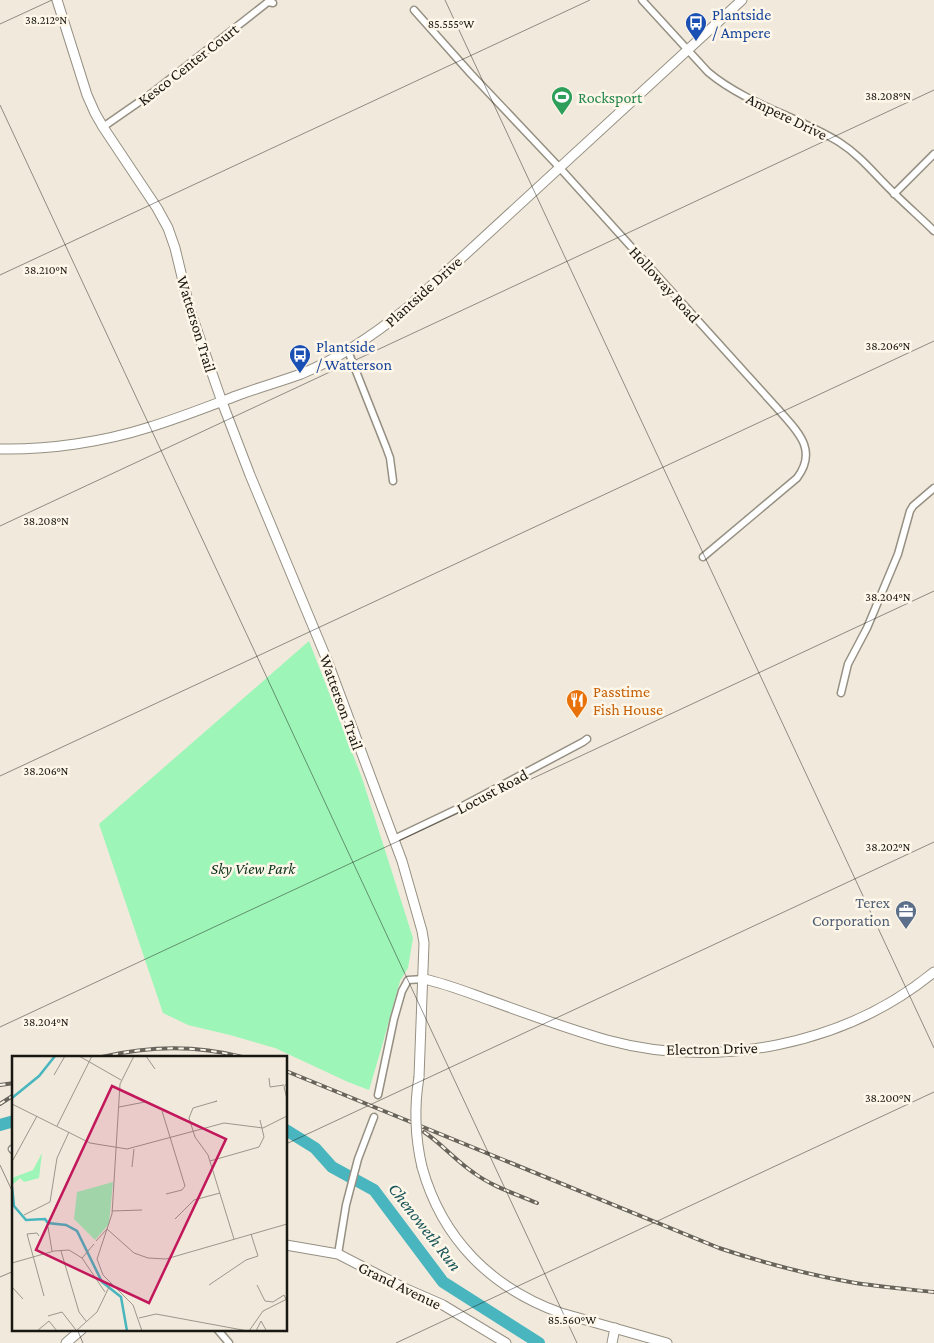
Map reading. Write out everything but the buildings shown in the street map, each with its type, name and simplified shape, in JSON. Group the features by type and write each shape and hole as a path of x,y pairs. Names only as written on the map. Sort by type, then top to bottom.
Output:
{"street":[{"name":"Watterson Trail","path":"57,0 94,113 157,208 168,228 175,248 190,310 222,402 250,475 328,660 402,861 424,943 420,1077 416,1124 422,1167 432,1196 449,1228 472,1257 484,1270 513,1291 546,1308 667,1343"},
{"name":"Ampere Drive","path":"642,0 708,72 730,88 817,130 853,152 934,231"},
{"name":"Plantside Drive","path":"0,449 54,447 123,434 171,420 300,374 348,351 370,337 407,308 742,0"},
{"name":"Kesco Center Court","path":"103,128 152,93 268,2 273,3"},
{"name":"Holloway Road","path":"414,10 471,74 559,167 772,403 804,442 806,450 805,465 797,478 704,557"},
{"path":"894,194 934,154"},
{"path":"348,351 390,458 393,481"},
{"path":"841,693 848,664 867,628 898,554 910,511 913,506 934,488"},
{"name":"Locust Road","path":"394,839 459,808 588,739"},
{"name":"Electron Drive","path":"424,979 441,983 538,1018 609,1040 674,1052 698,1052 766,1047 808,1037 841,1026 872,1012 906,993 934,972"},
{"path":"378,1096 402,990 408,980 424,979"},
{"path":"338,1254 344,1213 355,1169 374,1117"},
{"name":"Grand Avenue","path":"288,1246 338,1254 404,1288 443,1305 506,1343"},
{"path":"612,1343 615,1328"},
{"path":"66,1343 81,1330"},
{"path":"218,1330 229,1343"}],"green space":[{"name":"Sky View Park","path":"309,641 362,778 413,938 408,968 400,981 369,1090 275,1048 188,1025 163,1013 99,824"}],"waterway":[{"name":"Chenoweth Run","path":"0,1125 12,1122"},
{"name":"Chenoweth Run","path":"288,1131 315,1148 332,1167 374,1190 443,1282 539,1343"}],"railway":[{"path":"106,1056 172,1048 207,1050 238,1056"},
{"path":"288,1072 719,1248 783,1267 833,1279 934,1292"},
{"path":"0,1085 12,1083"},
{"path":"0,1104 12,1096"},
{"path":"424,1132 481,1178 537,1203"}],"place":[{"name":"Plantside / Ampere","path":"696,42"},
{"name":"Rocksport","path":"562,116"},
{"name":"Plantside / Watterson","path":"300,374"},
{"name":"Passtime Fish House","path":"577,719"},
{"name":"Terex Corporation","path":"906,930"}]}
